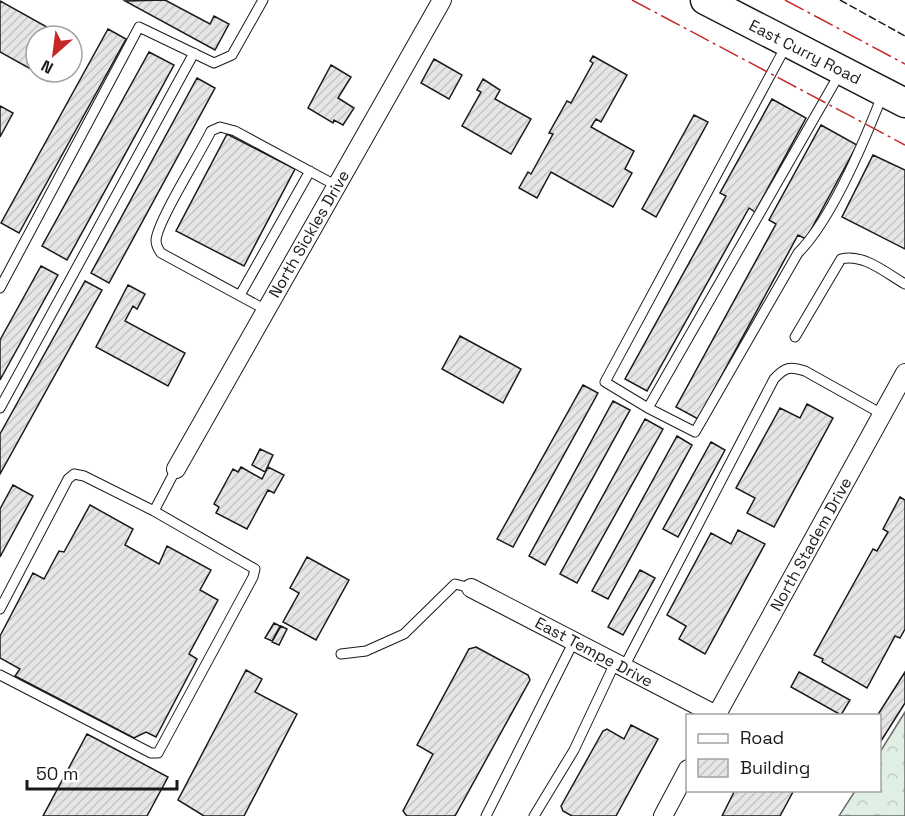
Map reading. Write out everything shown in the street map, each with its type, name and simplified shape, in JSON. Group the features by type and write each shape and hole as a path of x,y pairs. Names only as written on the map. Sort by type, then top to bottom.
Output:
{"main road":[{"name":"East Curry Road","path":"705,0 894,98"}],"street":[{"name":"North Sickles Drive","path":"176,469 442,0"},
{"name":"North Stadem Drive","path":"717,714 905,373"},
{"name":"East Tempe Drive","path":"471,588 714,714"},
{"path":"663,816 686,771"}],"lane":[{"path":"0,288 139,27 214,63 232,55 263,0"},
{"path":"788,43 605,382 648,408 695,432 798,253 811,240 861,149 894,98"},
{"path":"0,408 194,53"},
{"path":"648,408 841,71"},
{"path":"266,310 157,248 156,239 163,222 211,131 220,127 235,131 337,186"},
{"path":"240,296 310,171"},
{"path":"795,337 841,259 852,256 861,259 905,284"},
{"path":"534,816 574,750 774,379 783,369 792,367 805,371 882,414"},
{"path":"154,511 176,469"},
{"path":"0,609 70,476 84,476 154,511 255,569 253,577 160,751 151,753 0,675"},
{"path":"341,654 366,651 405,634 455,584 471,588"},
{"path":"486,816 574,641"}],"green space":[{"path":"905,712 905,816 839,816 854,792 881,792 881,750"}],"building":[{"path":"165,0 210,24 214,16 229,24 215,50 125,1"},
{"path":"0,1 41,24 24,24 24,65 0,52"},
{"path":"108,29 126,39 19,233 1,223 78,84 84,84 84,73"},
{"path":"149,52 174,65 67,260 42,246"},
{"path":"593,56 627,75 601,122 596,119 591,127 634,151 625,169 632,173 613,207 551,172 537,198 519,188 528,172 531,174 553,134 549,133 567,101 571,103 593,63 590,61"},
{"path":"434,59 462,75 449,99 421,83"},
{"path":"331,65 351,77 338,98 354,108 343,125 334,120 333,123 308,108"},
{"path":"197,78 215,88 109,283 91,273"},
{"path":"483,79 500,90 495,99 531,119 511,154 462,126 481,92 477,90"},
{"path":"772,99 806,118 755,212 749,208 647,391 625,379 726,196 720,193"},
{"path":"0,106 13,113 0,137"},
{"path":"694,115 708,122 656,217 642,209"},
{"path":"821,125 857,145 806,239 798,235 698,419 676,407 776,224 769,220"},
{"path":"227,134 295,169 244,266 176,231"},
{"path":"873,155 905,170 905,249 842,217"},
{"path":"41,266 58,275 0,380 0,340"},
{"path":"85,281 102,290 0,474 0,434"},
{"path":"128,285 145,294 137,309 133,306 125,321 185,353 168,386 96,347"},
{"path":"460,336 521,369 503,403 442,369"},
{"path":"583,385 598,393 513,547 497,539"},
{"path":"613,401 630,410 545,565 529,556"},
{"path":"807,404 833,418 774,527 747,513 755,498 736,488 780,408 800,418"},
{"path":"645,419 663,429 577,583 560,574"},
{"path":"677,436 692,445 608,599 592,591"},
{"path":"711,442 725,450 678,537 663,529"},
{"path":"260,449 273,455 265,472 252,465"},
{"path":"241,467 262,479 268,467 284,475 274,493 268,490 247,529 216,513 219,507 214,504 233,469 238,472"},
{"path":"13,485 33,496 0,557 0,509"},
{"path":"900,497 905,500 905,629 900,638 895,636 867,688 814,655 873,549 877,551 888,532 883,529"},
{"path":"90,505 133,529 125,545 159,564 167,546 211,570 200,590 218,600 189,654 197,659 156,737 146,732 134,738 15,676 20,669 0,658 0,636 33,573 44,579 59,551 64,552"},
{"path":"738,530 765,544 705,654 679,639 686,626 667,615 711,533 731,544"},
{"path":"307,557 349,580 316,640 283,622 299,593 290,588"},
{"path":"640,570 655,578 623,635 608,627"},
{"path":"274,623 280,626 272,641 265,638"},
{"path":"281,626 287,629 279,645 272,642"},
{"path":"476,647 528,675 530,680 455,816 407,816 403,811 433,754 417,745 469,649"},
{"path":"246,670 262,679 255,692 297,714 244,816 204,816 178,800"},
{"path":"799,672 850,700 842,714 839,714 791,687"},
{"path":"905,672 905,703 881,741 881,714 878,714"},
{"path":"631,725 658,739 616,816 572,816 563,811 561,806 603,731 607,729 624,739"},
{"path":"87,734 168,777 147,816 43,816"},
{"path":"734,792 793,792 780,816 722,816"}],"fence":[{"path":"840,0 905,36"}],"power":[{"path":"632,0 905,145"},
{"path":"785,0 905,64"}]}
